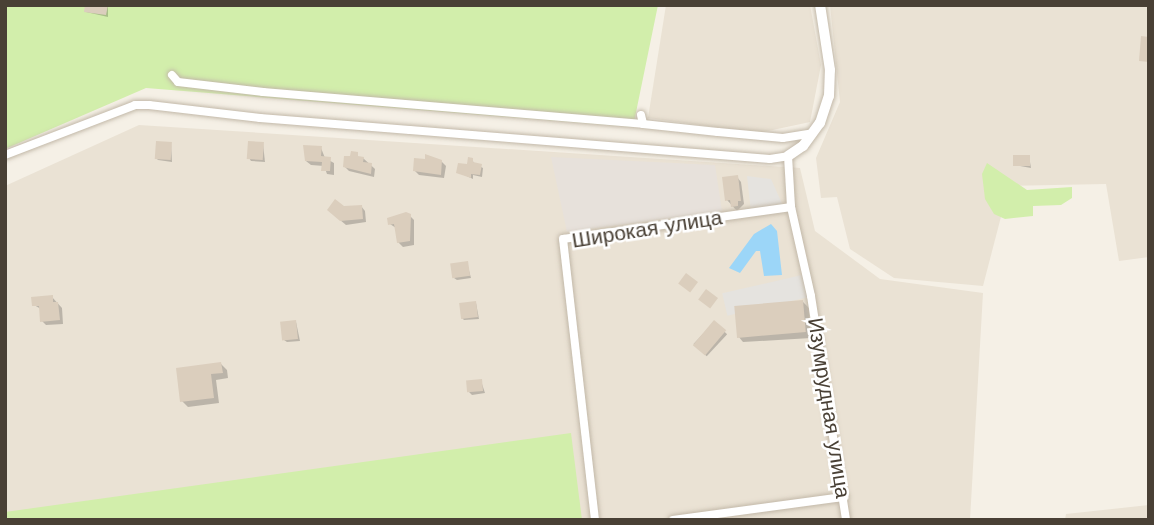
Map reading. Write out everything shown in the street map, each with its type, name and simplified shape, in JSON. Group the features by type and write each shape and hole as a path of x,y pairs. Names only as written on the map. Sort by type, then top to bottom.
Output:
{"street":[{"path":"5,155 135,105 149,105 260,118 451,134 770,159 788,156 803,146 813,132 829,96 830,70 820,5"},
{"path":"172,75 178,82 263,92 642,120 783,138 813,132"},
{"path":"788,156 791,207"},
{"name":"Изумрудная улица","path":"791,207 811,296 846,520"},
{"name":"Широкая улица","path":"595,520 563,239 791,207"},
{"path":"673,520 844,497"}],"shaded area":[{"path":"666,5 810,5 821,65 810,122 759,133 648,118"},
{"path":"830,5 1149,5 1149,257 1119,261 1106,184 1009,186 983,286 894,278 850,249 837,197 821,198 816,158 840,102"},
{"path":"139,125 800,168 815,231 880,279 983,293 970,520 5,520 5,186"},
{"path":"551,157 715,165 722,211 567,232"},
{"path":"747,176 771,179 784,208 751,212"},
{"path":"806,274 811,296 727,316 722,293"},
{"path":"1149,505 1149,520 1065,520 1066,514"}],"green space":[{"path":"5,5 658,5 633,127 146,88 5,149"},
{"path":"987,163 1027,190 1072,187 1072,198 1061,205 1033,206 1033,216 1005,219 994,214 985,199 982,174"},
{"path":"571,433 582,520 5,520 5,512"}],"water":[{"path":"771,224 777,231 782,275 764,276 760,251 756,251 740,273 729,268 754,234"}],"building":[{"path":"85,5 108,5 106,15 84,12"},
{"path":"1141,36 1149,37 1149,62 1139,61"},
{"path":"156,141 172,142 171,160 155,159"},
{"path":"248,141 264,142 263,160 247,159"},
{"path":"303,145 322,146 321,156 331,157 330,171 321,171 322,162 305,161"},
{"path":"351,151 364,157 363,162 372,163 371,174 343,167 344,156 350,156"},
{"path":"425,154 442,160 441,175 413,171 414,158 425,159"},
{"path":"1013,155 1030,155 1030,166 1013,166"},
{"path":"468,157 473,158 473,162 482,164 480,175 471,174 471,178 456,173 458,163 467,164"},
{"path":"738,175 741,201 738,201 738,206 731,207 730,200 725,201 722,177"},
{"path":"335,199 344,206 362,205 363,219 340,221 327,210"},
{"path":"406,212 411,214 410,241 397,243 394,224 388,225 387,218"},
{"path":"468,261 470,276 452,278 450,264"},
{"path":"686,273 698,282 690,292 678,283"},
{"path":"706,289 718,298 710,308 698,299"},
{"path":"53,295 53,302 58,302 60,320 40,322 39,306 32,306 31,297"},
{"path":"803,300 806,332 737,338 734,306"},
{"path":"476,301 478,317 461,319 459,303"},
{"path":"296,320 298,339 282,341 280,322"},
{"path":"714,320 726,330 705,356 693,345"},
{"path":"221,362 223,373 211,374 214,398 180,402 176,368"},
{"path":"482,379 483,391 467,392 466,380"}]}
